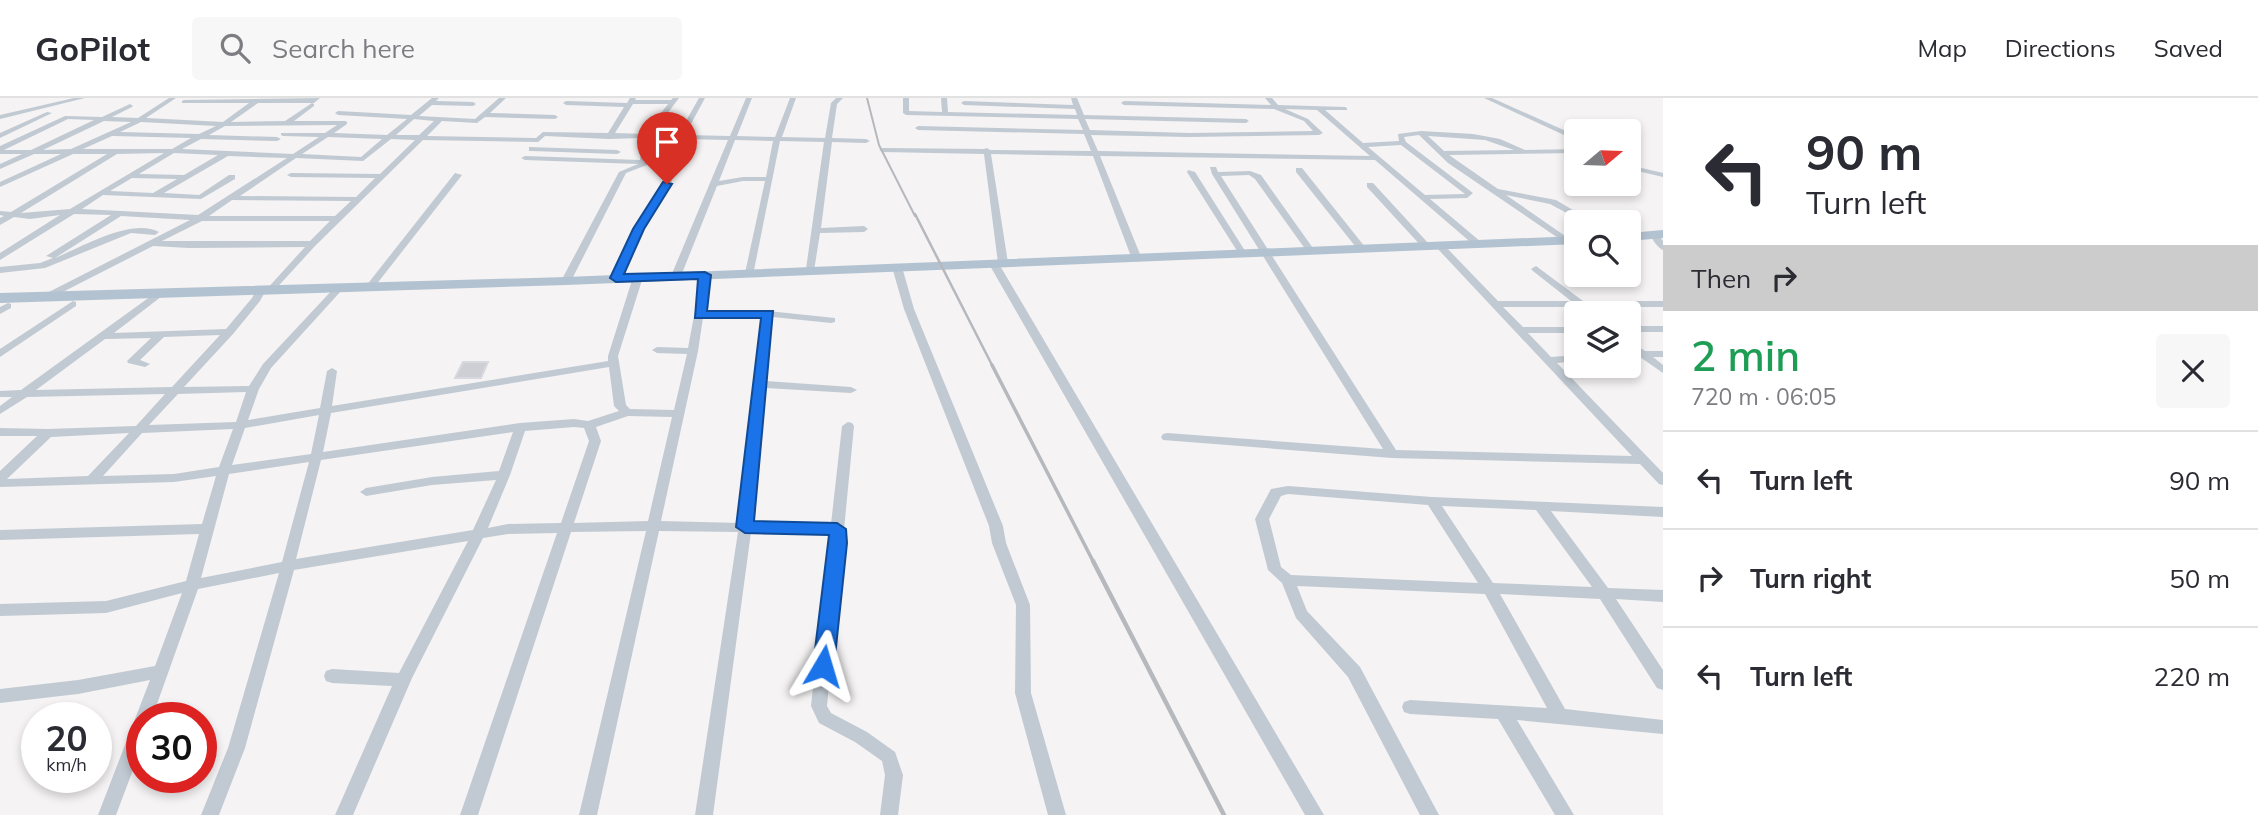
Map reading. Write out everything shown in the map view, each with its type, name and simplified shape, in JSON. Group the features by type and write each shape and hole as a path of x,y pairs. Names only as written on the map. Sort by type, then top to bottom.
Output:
{"main road":[{"path":"1641,236 1659,234"},
{"path":"2,305 46,297 208,298 240,292 1564,240"},
{"path":"2,305 73,304 156,296"}],"street":[{"path":"59,98 79,99"},
{"path":"0,167 132,104 123,98"},
{"path":"0,185 138,121 173,98"},
{"path":"184,102 314,101 317,98"},
{"path":"338,113 477,121 503,98"},
{"path":"616,278 638,229 667,184 680,137 702,98"},
{"path":"676,276 749,98"},
{"path":"750,273 777,140 793,98"},
{"path":"811,269 833,107 840,98"},
{"path":"906,98 906,113 1246,121 1281,135"},
{"path":"944,98 945,113"},
{"path":"1035,98 1052,101 1059,106"},
{"path":"1202,98 1210,106"},
{"path":"1223,98 1246,121"},
{"path":"918,128 1085,134 1320,133 1306,120 1275,106 1268,98"},
{"path":"1487,98 1564,133"},
{"path":"2,115 79,99"},
{"path":"0,257 101,193 224,124 258,100"},
{"path":"0,150 173,151 363,159 433,100 473,104"},
{"path":"519,165 567,100 675,100"},
{"path":"643,162 646,138 675,100"},
{"path":"608,136 631,101"},
{"path":"1124,104 1160,101 1210,106 1345,109"},
{"path":"964,103 1059,106 1075,102 1085,134 1096,154 1137,259"},
{"path":"321,123 353,104"},
{"path":"286,124 312,105"},
{"path":"1318,108 1478,244"},
{"path":"0,136 49,113"},
{"path":"2,115 29,121"},
{"path":"483,115 555,117"},
{"path":"0,150 67,117 224,124 345,123 200,218 46,297"},
{"path":"93,479 257,299 439,120"},
{"path":"0,126 29,121"},
{"path":"155,195 215,161 270,124"},
{"path":"250,156 298,124"},
{"path":"1421,133 1486,186 1564,235"},
{"path":"1422,197 1467,196 1469,193 1403,143 1400,135 1421,133 1492,138 1525,152"},
{"path":"110,134 249,138 328,134 420,138 608,136 866,141"},
{"path":"1362,145 1403,143"},
{"path":"532,149 617,152"},
{"path":"0,222 118,150"},
{"path":"883,150 1378,159"},
{"path":"987,150 998,264 1315,815"},
{"path":"1445,153 1564,151"},
{"path":"525,158 643,162"},
{"path":"160,159 215,161"},
{"path":"566,281 623,172 643,162"},
{"path":"1299,170 1362,249"},
{"path":"1642,170 1663,175"},
{"path":"1311,251 1258,177 1250,173 1214,171 1392,454"},
{"path":"1191,172 1243,254"},
{"path":"291,174 382,176"},
{"path":"369,288 458,175"},
{"path":"131,176 188,177"},
{"path":"101,193 201,197 232,177"},
{"path":"715,184 743,179 769,179"},
{"path":"1370,185 1496,304 1663,481"},
{"path":"1486,186 1564,206 1570,210"},
{"path":"228,198 357,199"},
{"path":"0,213 35,216 76,211 200,218 338,219"},
{"path":"30,269 119,213"},
{"path":"99,225 155,232"},
{"path":"816,231 864,229"},
{"path":"0,270 30,269 130,230"},
{"path":"1659,234 1663,247"},
{"path":"151,243 312,244"},
{"path":"897,267 909,309 996,526 999,543 1023,605 1023,693 1057,815"},
{"path":"1536,269 1577,301"},
{"path":"588,815 677,414 694,351 695,329 700,316 705,275"},
{"path":"627,412 620,406 613,363 638,277"},
{"path":"150,702 192,585 223,472 253,389 267,366 338,289"},
{"path":"0,411 156,296"},
{"path":"0,354 73,304"},
{"path":"1496,304 1564,305"},
{"path":"1641,304 1663,304"},
{"path":"700,316 768,314 831,320"},
{"path":"704,815 745,527 768,314"},
{"path":"1641,329 1663,329"},
{"path":"1521,330 1564,330"},
{"path":"102,335 229,332"},
{"path":"145,364 132,361 161,334"},
{"path":"657,349 694,351"},
{"path":"1642,353 1663,354"},
{"path":"1642,353 1663,370"},
{"path":"1550,359 1564,358"},
{"path":"0,432 136,431 240,425 613,363"},
{"path":"210,815 233,761 288,566 327,409 332,371"},
{"path":"762,384 851,390"},
{"path":"0,394 253,389"},
{"path":"0,480 142,480 223,472 520,427 574,423 589,425 627,412 677,414"},
{"path":"469,815 595,441 589,425"},
{"path":"848,426 820,706 825,718 861,737 889,757 894,775 889,815"},
{"path":"344,815 402,680 480,532 504,475 520,427"},
{"path":"0,480 48,433"},
{"path":"1167,437 1392,454 1643,460"},
{"path":"366,492 432,481 504,475"},
{"path":"1430,815 1354,673 1301,614 1287,580 1275,570 1262,519 1276,492 1287,490 1432,501 1663,512"},
{"path":"1432,501 1490,590 1560,716"},
{"path":"1539,505 1604,593 1663,683"},
{"path":"0,610 106,607 192,585 480,532 654,526 837,529"},
{"path":"0,535 209,528"},
{"path":"1287,580 1414,583 1490,590 1663,596"},
{"path":"0,696 78,687 162,671"},
{"path":"332,676 402,680"},
{"path":"1410,707 1560,716 1663,727"},
{"path":"1503,713 1565,815"},
{"path":"107,815 126,765"}],"building":[{"path":"463,362 488,362 481,378 455,378"}],"railway":[{"path":"867,98 879,145 915,216"},
{"path":"915,214 993,367"},
{"path":"992,365 1094,563"},
{"path":"1093,561 1224,815"}],"route":[{"path":"667,184 638,229 616,278 705,275 700,316 768,314 745,527 837,529 838,543 823,666"}]}
